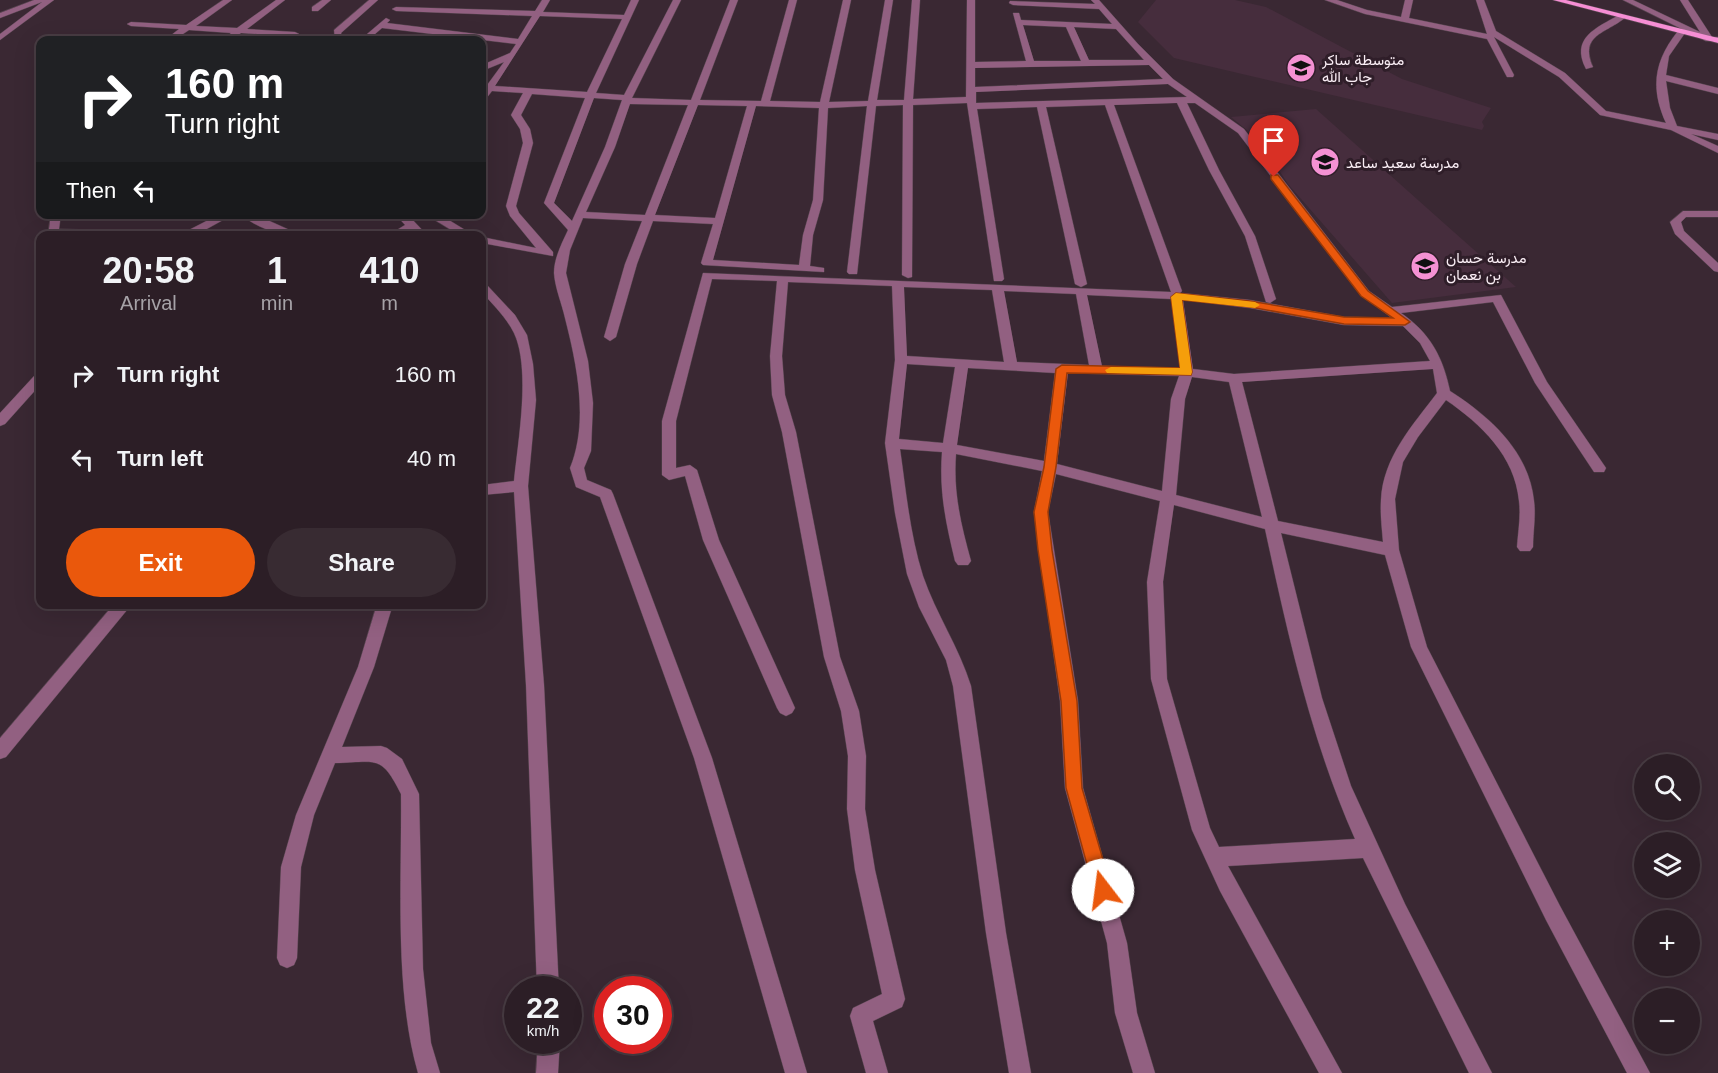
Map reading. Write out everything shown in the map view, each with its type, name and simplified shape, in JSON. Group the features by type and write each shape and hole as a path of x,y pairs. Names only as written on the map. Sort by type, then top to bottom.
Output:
{"main road":[{"path":"1559,1 1715,40"}],"street":[{"path":"0,16 41,0"},
{"path":"0,38 50,0"},
{"path":"176,36 228,0"},
{"path":"232,36 281,0"},
{"path":"315,9 327,0"},
{"path":"338,36 337,32 374,0"},
{"path":"368,36 406,0"},
{"path":"486,92 513,55 546,0"},
{"path":"635,0 590,96 549,203 576,222 649,219 719,220"},
{"path":"677,0 627,99 610,147 563,256 560,273 582,362 586,403 584,451 577,468 581,483 606,494 703,758 796,1073"},
{"path":"610,337 631,264 734,0"},
{"path":"765,104 793,0"},
{"path":"804,269 808,235 818,200 824,105 847,0"},
{"path":"853,272 872,103 889,0"},
{"path":"916,0 908,102 901,360 892,443 902,513 915,574 927,607 954,659 962,686 996,933 1020,1073"},
{"path":"971,0 971,99 1011,366"},
{"path":"1329,0 1365,12 1404,21 1491,34 1562,75 1603,113 1718,137"},
{"path":"1404,21 1409,0"},
{"path":"1480,0 1491,34 1510,75"},
{"path":"1627,0 1715,40"},
{"path":"1684,0 1715,40"},
{"path":"1030,64 1012,1 1098,3 1188,101 1214,170 1250,236 1270,299"},
{"path":"396,9 627,17"},
{"path":"1589,67 1583,52 1584,46 1592,36 1622,17"},
{"path":"1018,22 1118,27"},
{"path":"131,24 295,34 292,36"},
{"path":"380,25 471,36"},
{"path":"1069,25 1086,63"},
{"path":"1681,33 1667,51 1662,66 1667,116 1674,128 1718,150"},
{"path":"486,38 521,42"},
{"path":"486,65 513,55"},
{"path":"971,65 1150,62"},
{"path":"1662,77 1718,91"},
{"path":"489,88 627,99 824,105 971,99 1170,81"},
{"path":"528,92 516,115 525,129 528,143 511,206 514,214 546,253"},
{"path":"971,99 1041,105 1188,101 1224,119 1249,140 1274,177 1365,293 1386,316"},
{"path":"752,104 707,263 853,272 903,279"},
{"path":"1109,104 1176,294 1187,372 1178,399 1168,498 1155,582 1159,679 1201,830 1331,1073"},
{"path":"1041,105 1081,288 1096,370"},
{"path":"1718,214 1683,214 1675,222 1679,232 1718,269"},
{"path":"194,231 218,219"},
{"path":"253,219 271,231"},
{"path":"405,219 418,231"},
{"path":"439,219 461,231"},
{"path":"402,231 412,226"},
{"path":"486,241 563,256"},
{"path":"786,708 711,540 690,470 669,475 669,421 707,275 783,279 903,279 997,283 1270,299 1386,316 1405,322 1425,341 1438,365 1444,393 1466,406 1496,433 1518,464 1527,497 1525,547"},
{"path":"783,279 777,343 777,397 789,432 832,657 850,711 857,756 856,809 865,870 894,999 861,1016 877,1073"},
{"path":"486,290 511,318 520,335 527,364 529,400 521,486 537,708 547,976"},
{"path":"1176,294 1250,304 1344,321 1497,298 1541,383 1599,468"},
{"path":"901,360 1062,369 1187,372 1234,378 1438,365"},
{"path":"962,364 948,448 948,481 952,521 963,561"},
{"path":"1062,369 1050,467 1041,512 1046,561 1069,701 1074,788 1117,943 1126,1013 1144,1073"},
{"path":"1234,378 1249,427 1294,624 1327,744 1368,848 1480,1073"},
{"path":"0,421 36,382"},
{"path":"1444,393 1413,434 1396,462 1388,500 1391,550 1419,647 1553,913 1639,1073"},
{"path":"892,443 948,448 1050,467 1270,525 1391,550"},
{"path":"486,490 521,486"},
{"path":"0,751 120,609"},
{"path":"287,958 291,867 305,815 366,667 383,609"},
{"path":"330,755 381,753 396,765 410,794 413,969 420,1043 429,1073"},
{"path":"1214,857 1368,848"},
{"path":"547,1073 548,1054"}],"shaded area":[{"name":"متوسطة ساكر جاب الله","path":"1156,0 1235,0 1266,7 1402,79 1491,108 1482,122 1484,126 1482,130 1174,58 1138,22"},
{"name":"مدرسة سعيد ساعد","path":"1316,109 1516,287 1392,303 1288,184 1259,140 1231,117"}],"slow traffic":[{"path":"1111,370 1187,372 1176,297 1255,305"}],"place":[{"name":"متوسطة ساكر جاب الله","path":"1301,68"},
{"name":"مدرسة سعيد ساعد","path":"1325,162"},
{"name":"مدرسة حسان بن نعمان","path":"1425,266"}],"route":[{"path":"1103,890 1074,788 1069,701 1041,512 1050,467 1062,369 1187,372 1176,297 1250,304 1344,321 1405,322 1365,293 1274,177"}]}
